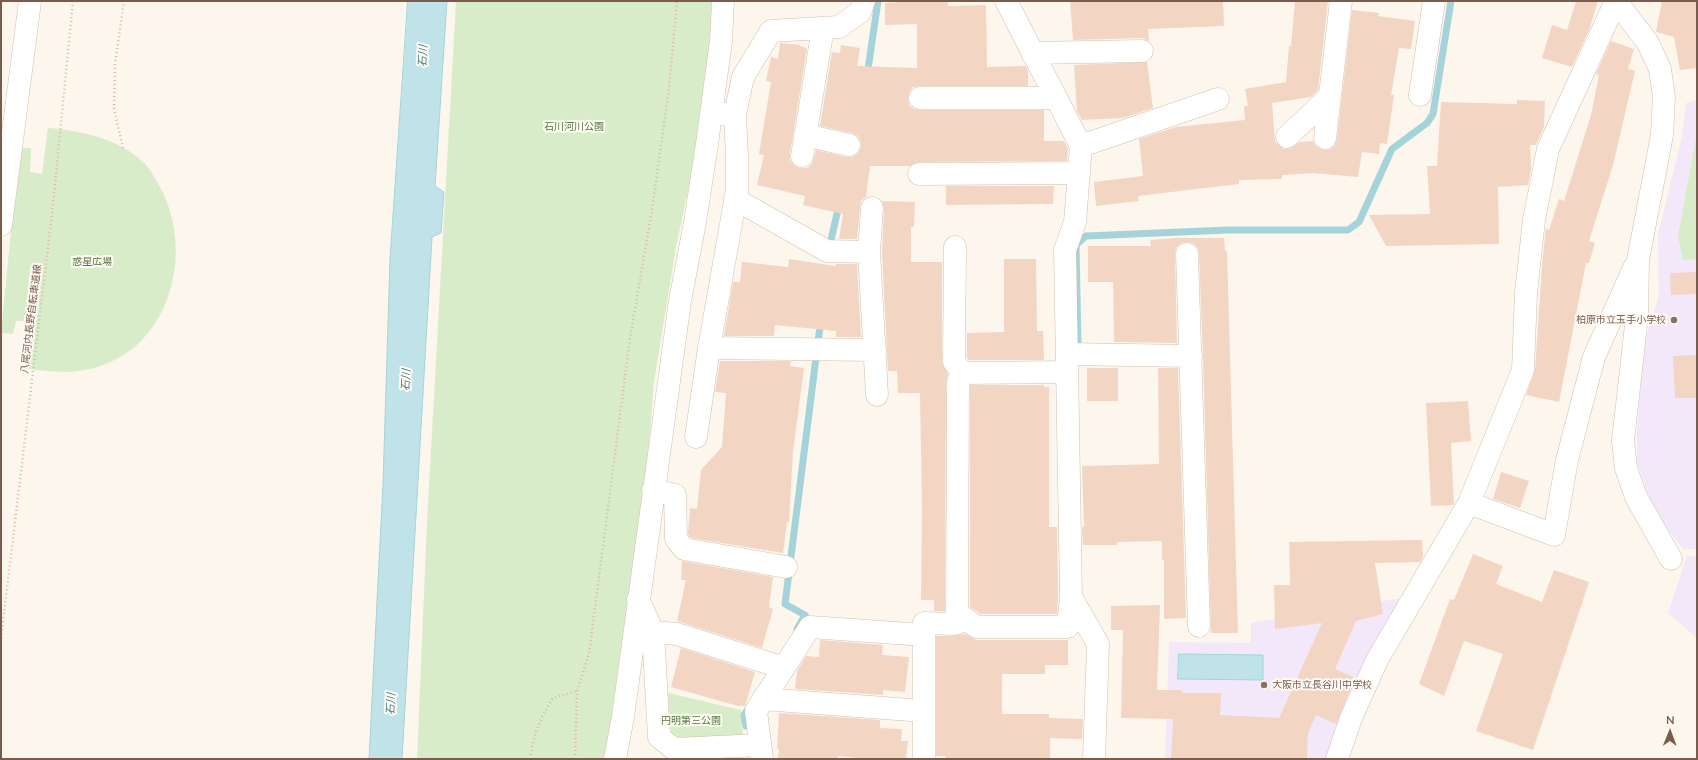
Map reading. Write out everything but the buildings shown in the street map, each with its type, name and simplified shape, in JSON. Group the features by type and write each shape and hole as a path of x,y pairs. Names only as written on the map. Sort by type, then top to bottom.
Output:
{"street":[{"path":"1,224 30,1"},
{"path":"615,759 623,717 680,301 695,222 711,113 721,41 723,1"},
{"path":"696,437 709,348 735,199 737,158 735,114 744,77 771,31 839,27 860,12 864,1"},
{"path":"963,373 958,382 957,613 977,627 1068,627 1070,598 1073,359 1065,250 1075,222 1081,146 1006,1"},
{"path":"1325,138 1341,1"},
{"path":"1420,96 1434,1"},
{"path":"1338,759 1351,718 1377,660 1469,503 1523,370 1526,293 1534,220 1548,149 1616,1 1648,43 1660,69 1664,97 1662,135 1638,260 1637,316 1623,441 1626,468 1636,497 1671,559"},
{"path":"802,156 823,28"},
{"path":"1032,53 1142,51"},
{"path":"1287,137 1329,97"},
{"path":"920,98 1055,98"},
{"path":"1081,146 1218,99"},
{"path":"711,113 735,114"},
{"path":"805,135 849,145"},
{"path":"919,174 1078,173"},
{"path":"735,199 827,251 870,252"},
{"path":"872,208 870,252 877,395"},
{"path":"955,247 954,362 963,373"},
{"path":"1186,254 1191,356 1199,626"},
{"path":"1469,503 1554,535 1567,460 1594,357 1638,260"},
{"path":"709,348 875,350"},
{"path":"963,373 1073,359 1191,356"},
{"path":"653,490 675,496 676,539 684,549 786,566"},
{"path":"1070,598 1098,644 1094,759"},
{"path":"638,599 653,632 659,737 674,749 761,752 756,711 810,627 924,635"},
{"path":"924,759 924,623 954,624 967,620"},
{"path":"653,632 677,634 784,668"},
{"path":"763,699 924,711"}],"path":[{"name":"八尾河内長野自転車道線","path":"1,638 52,214 73,1"},
{"path":"123,148 114,109 115,64 124,1"},
{"path":"575,759 577,691 589,654 630,338 654,195 669,88 677,1"},
{"path":"530,759 532,743 539,720 553,698 577,691"}],"shaded area":[{"name":"柏原市立玉手小学校","path":"1697,100 1697,549 1683,549 1653,509 1637,462 1637,431 1644,345 1659,295 1658,234 1682,136 1686,103"},
{"path":"1687,556 1697,556 1697,638 1668,613"},
{"name":"大阪市立長谷川中学校","path":"1408,597 1331,759 1165,759 1169,642 1251,643 1251,623"}],"green space":[{"name":"石川河川公園","path":"456,1 712,1 707,80 702,98 703,105 700,135 676,247 654,382 646,483 605,759 417,759 427,522"},
{"name":"惑星広場","path":"48,128 74,131 100,137 135,155 147,166 160,187 170,211 175,237 175,263 170,289 161,314 146,335 127,353 103,365 83,370 63,372 23,368 26,321 16,321 13,334 1,333 19,148 31,148 30,172 42,174"},
{"path":"1697,133 1697,259 1683,260 1678,236"},
{"name":"円明第三公園","path":"668,693 741,710 743,738 683,742 671,735"}],"water":[{"name":"石川","path":"408,1 447,1 435,186 444,192 441,233 432,237 402,759 369,759 383,484 390,259"},
{"path":"1179,654 1263,655 1263,680 1178,679"}],"waterway":[{"path":"867,76 878,1"},
{"path":"1078,344 1076,245 1086,236 1228,230 1348,230 1359,222 1392,149 1427,123 1433,114 1451,1"},
{"path":"831,240 839,205"},
{"path":"818,341 821,321"},
{"path":"797,629 805,615 785,604 816,358"},
{"path":"746,726 744,715 750,706"}],"place":[{"name":"柏原市立玉手小学校","path":"1674,320"},
{"name":"大阪市立長谷川中学校","path":"1264,685"}]}
